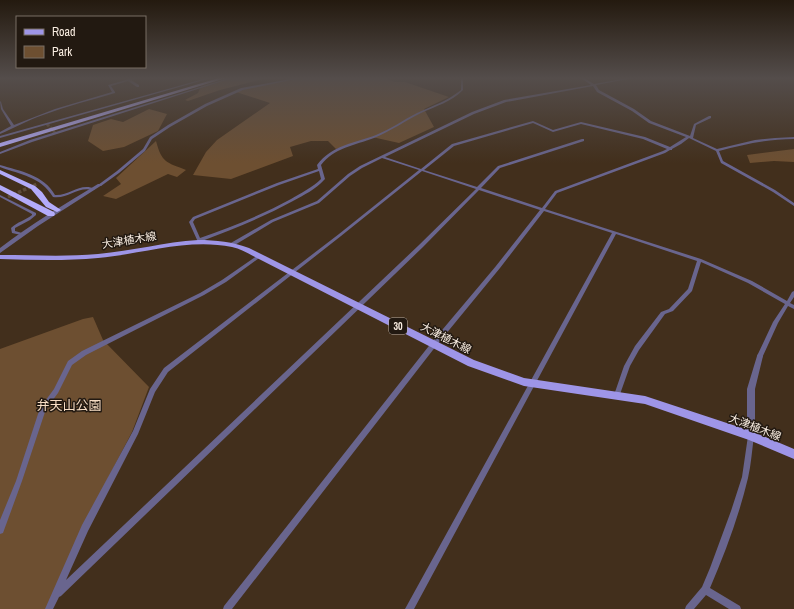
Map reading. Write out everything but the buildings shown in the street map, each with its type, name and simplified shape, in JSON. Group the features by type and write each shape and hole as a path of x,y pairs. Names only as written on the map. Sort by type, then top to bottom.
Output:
{"highway":[{"path":"0,144 120,106"},
{"path":"0,144 34,138 129,106"},
{"path":"0,144 129,106"},
{"path":"0,172 33,188 39,193 54,212"},
{"path":"0,187 54,212"}],"main road":[{"name":"大津植木線","path":"0,257 73,258 100,256 200,241 231,245 260,256 292,271 470,363 492,372 524,382 645,400 751,436 794,454"}],"street":[{"path":"1,106 13,126"},
{"path":"0,133 13,126 68,106"},
{"path":"0,144 47,124 109,106"},
{"path":"0,153 31,141 141,106"},
{"path":"0,252 21,234 54,212 100,185 144,150 151,138 203,106"},
{"path":"320,170 286,181 194,218 191,222 200,241 252,220 284,204 321,181 323,177 320,170 320,163 334,152 377,136 419,113 435,106"},
{"path":"231,245 272,221 318,202 355,171 473,113 491,106"},
{"path":"626,106 650,122 690,137 717,150 722,162 792,201 794,205"},
{"path":"38,117 47,124"},
{"path":"227,609 434,344 544,209 556,192 671,149 690,137 695,125 710,117"},
{"path":"49,609 85,528 136,432 152,391 166,370 453,145 533,122 553,131 580,123 644,138 671,149"},
{"path":"717,150 730,146 773,139 794,138"},
{"path":"56,595 358,306 499,167 583,140"},
{"path":"382,157 699,260 750,282 768,291 788,305 794,307"},
{"path":"0,166 26,174 39,183 46,184 52,190 54,196 68,194 84,188 93,189"},
{"path":"0,196 34,213 34,216 30,219 13,228 13,232 21,234"},
{"path":"409,609 615,232"},
{"path":"0,530 19,481 43,408 56,391 70,363 84,353 202,294 260,256"},
{"path":"617,395 627,366 637,348 663,313 671,310 690,290 699,260"},
{"path":"689,609 705,590 735,511 745,477 751,436 751,389 760,356 776,322 788,305 791,296 794,293"},
{"path":"705,590 737,609"}],"green space":[{"path":"265,106 429,106 424,109 434,127 399,143 372,137 336,149 328,141 311,141 290,147 293,156 231,179 193,175 206,152 217,140"},
{"path":"149,109 167,114 158,131 124,147 103,151 88,141 93,125 111,119 123,122"},
{"path":"156,141 160,154 166,161 186,170 177,177 168,174 116,199 103,196 121,184 116,178"},
{"path":"794,149 794,162 774,161 750,163 747,155"},
{"name":"弁天山公園","path":"93,317 103,340 149,387 132,432 81,530 46,609 0,609 0,349 83,319"}],"tunnel":[{"path":"47,124 56,134"},
{"path":"8,197 37,184"}]}
